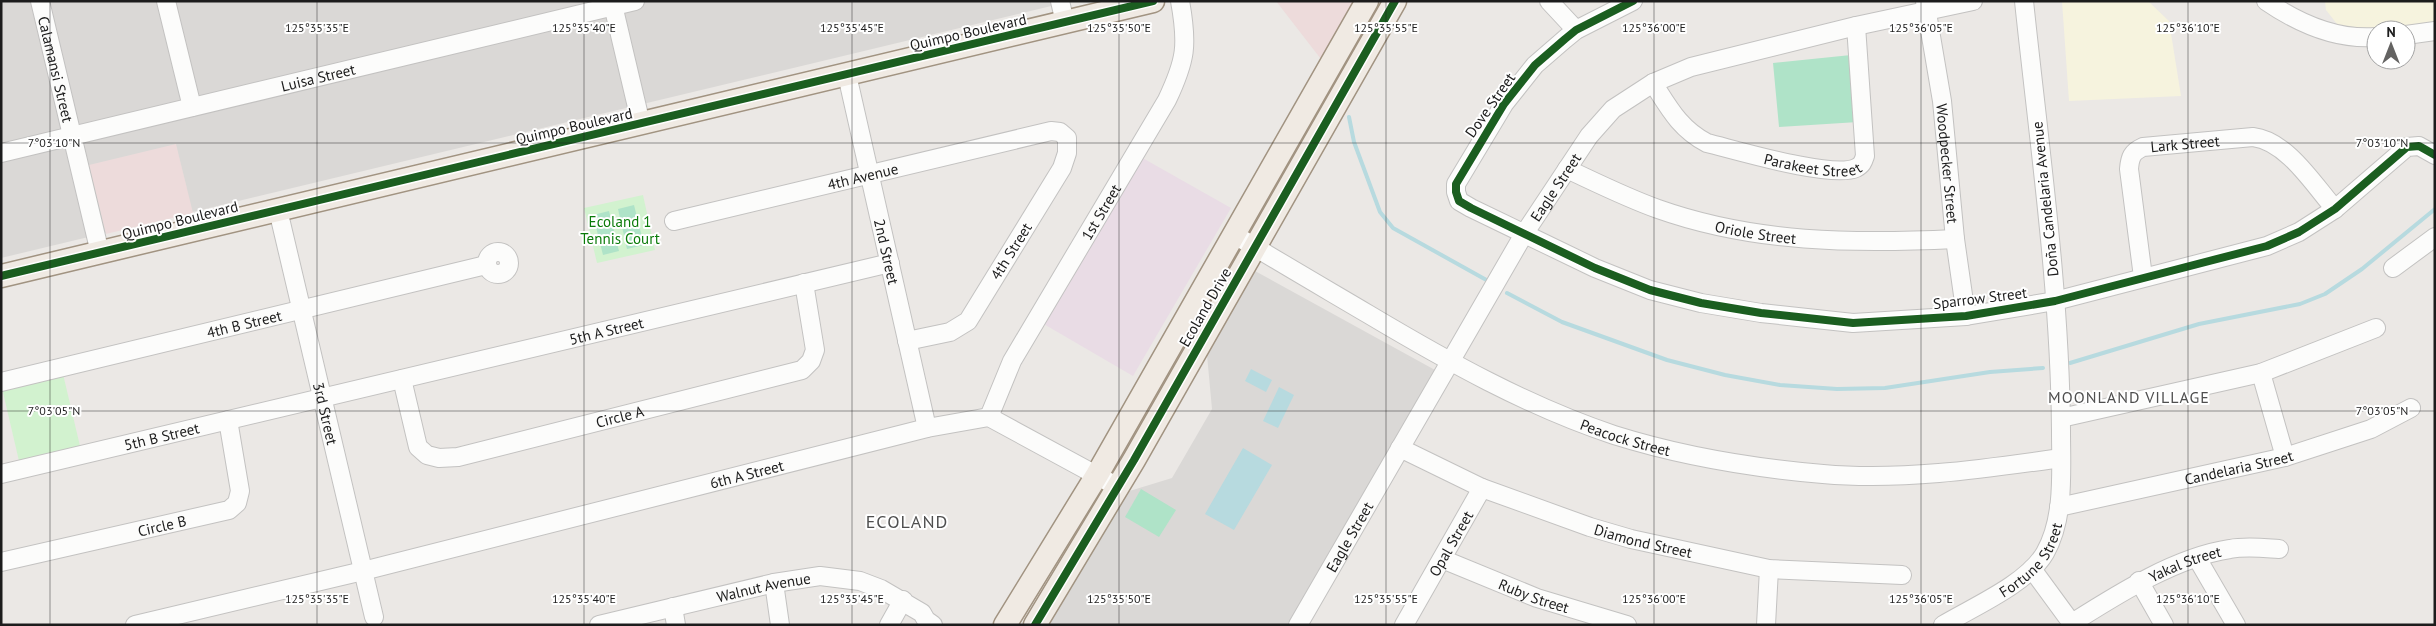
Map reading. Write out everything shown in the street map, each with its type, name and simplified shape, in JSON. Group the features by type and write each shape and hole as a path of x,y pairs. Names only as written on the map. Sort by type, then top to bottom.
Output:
{"main road":[{"name":"Quimpo Boulevard","path":"1,276 1153,1"},
{"name":"Ecoland Drive","path":"1006,625 1097,474 1368,1"},
{"name":"Ecoland Drive","path":"1035,625 1118,487 1395,1"}],"street":[{"name":"Calamansi Street","path":"40,1 100,253"},
{"path":"166,1 192,107"},
{"name":"Luisa Street","path":"1,153 613,4 635,1"},
{"path":"1060,1 1065,23"},
{"name":"1st Street","path":"989,417 1012,361 1174,84 1185,56 1186,40 1180,1"},
{"path":"1549,1 1576,30"},
{"name":"Dove Street","path":"1524,234 1459,201 1456,184 1504,104 1535,65 1576,30 1633,1"},
{"name":"Eagle Street","path":"1298,625 1524,234 1566,169 1613,109 1653,83 1691,67 1856,26 1926,6 1973,1"},
{"name":"Doña Candelaria Avenue","path":"2024,1 2055,301 2061,418 2061,458"},
{"path":"2266,1 2283,13 2311,25 2336,33 2366,36"},
{"path":"613,4 641,124"},
{"name":"Woodpecker Street","path":"1926,6 1942,101 1966,316"},
{"name":"Parakeet Street","path":"1653,83 1679,124 1692,136 1707,143 1806,167 1844,170 1856,168 1862,164 1865,156 1856,26"},
{"path":"2416,34 2435,31"},
{"name":"2nd Street","path":"848,75 926,428"},
{"name":"4th Avenue","path":"674,221 1051,131"},
{"name":"4th Street","path":"907,341 950,332 968,321 1062,168 1067,153 1067,138 1060,132 1051,131"},
{"name":"Lark Street","path":"2143,277 2129,169 2130,159 2134,151 2143,146 2253,137 2264,138 2286,153 2335,209"},
{"name":"Sparrow Street","path":"1524,234 1595,268 1641,286 1701,303 1761,313 1852,322 1966,316 2055,301 2267,246 2299,232 2335,209 2401,151 2414,146 2425,148 2435,155"},
{"name":"Oriole Street","path":"1566,169 1656,208 1731,230 1799,239 1858,242 1956,239"},
{"name":"3rd Street","path":"278,210 374,617"},
{"name":"Peacock Street","path":"1235,235 1450,363 1548,410 1614,435 1690,456 1824,474 1883,475 1977,470 2061,458"},
{"path":"2393,268 2435,237"},
{"name":"5th A Street","path":"322,398 890,263"},
{"name":"4th B Street","path":"1,382 486,265"},
{"name":"Circle A","path":"402,379 418,447 427,455 440,458 458,457 802,370 812,361 815,350 804,283"},
{"path":"2061,418 2261,373 2376,328"},
{"path":"2261,373 2285,457"},
{"name":"5th B Street","path":"1,474 322,398"},
{"name":"Candelaria Street","path":"2059,508 2285,457 2371,429 2410,408"},
{"path":"989,417 1118,487"},
{"name":"6th A Street","path":"135,625 363,571 926,428 989,417"},
{"name":"Circle B","path":"1,562 229,510 237,503 240,491 228,420"},
{"name":"Diamond Street","path":"1400,448 1482,488 1590,528 1726,561 1769,568 1902,575"},
{"name":"Fortune Street","path":"1943,625 2008,587 2032,569 2044,556 2052,539 2059,508 2061,458"},
{"name":"Opal Street","path":"1404,625 1482,488"},
{"name":"Yakal Street","path":"2072,624 2139,581 2197,558 2229,549 2279,549"},
{"path":"2197,558 2236,625"},
{"name":"Ruby Street","path":"1442,560 1536,598 1627,625"},
{"path":"1766,625 1769,568"},
{"path":"2032,569 2072,624"},
{"name":"Walnut Avenue","path":"600,625 774,583 820,576 838,576 860,581 903,600 928,619 930,613 939,618 942,625"},
{"path":"2139,581 2164,625"},
{"path":"774,583 780,625"},
{"path":"889,625 903,600"},
{"path":"672,607 676,625"}],"shaded area":[{"path":"1,1 1072,1 1,258"},
{"path":"1276,1 1359,1 1324,63"},
{"path":"2062,1 2148,1 2169,21 2181,96 2069,101"},
{"path":"2325,1 2435,1 2435,28 2416,29 2416,20 2366,20 2366,32 2344,33 2326,10"},
{"path":"176,144 193,213 106,234 89,165"},
{"path":"1139,156 1231,208 1133,376 1042,323"},
{"path":"1255,271 1435,370 1287,625 1046,625 1123,493 1172,478 1212,409 1207,355"}],"green space":[{"path":"1851,55 1858,122 1779,127 1773,63"},
{"name":"Ecoland 1 Tennis Court","path":"643,195 655,250 597,263 584,208"},
{"path":"634,205 644,245 627,249 618,209"},
{"path":"609,211 619,251 603,255 593,215"},
{"path":"63,374 80,446 19,461 2,388"},
{"path":"1141,489 1176,510 1159,537 1125,517"}],"water":[{"path":"1251,369 1272,380 1266,392 1245,381"},
{"path":"1279,387 1294,395 1278,428 1263,421"},
{"path":"1243,448 1272,465 1234,530 1205,514"}],"waterway":[{"path":"1349,117 1354,142 1380,212 1393,228 1490,282"},
{"path":"2070,363 2199,324 2300,304 2325,294 2362,269 2435,209"},
{"path":"1507,293 1562,322 1667,360 1725,375 1780,385 1837,389 1885,388 1990,372 2043,368"}],"cycle path":[{"path":"1,276 1153,1"},
{"path":"1035,625 1134,460 1395,1"},
{"path":"1633,1 1576,30 1535,65 1504,104 1456,184 1456,192 1459,201 1471,208 1595,268 1650,290 1701,303 1761,313 1853,323 1966,316 2055,301 2267,246 2299,232 2335,209 2407,147 2419,146 2435,155"}],"district":[{"name":"MOONLAND VILLAGE","path":"2129,397"},
{"name":"ECOLAND","path":"907,521"}]}
